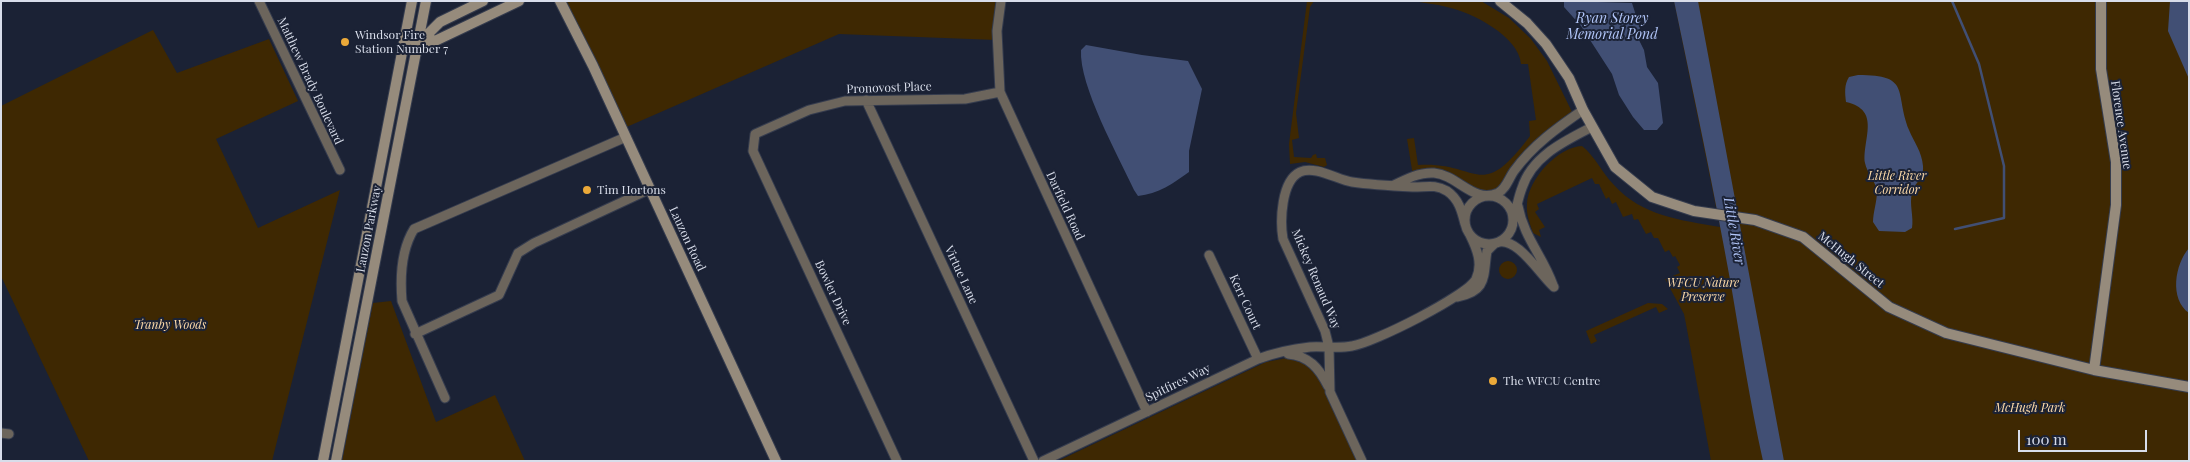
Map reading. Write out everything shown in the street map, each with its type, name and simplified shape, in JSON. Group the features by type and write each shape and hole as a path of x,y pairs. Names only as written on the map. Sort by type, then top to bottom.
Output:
{"main road":[{"name":"Lauzon Parkway","path":"323,461 412,1"},
{"name":"Lauzon Parkway","path":"336,461 426,1"},
{"path":"418,44 440,22 483,1"},
{"path":"404,41 418,44 437,40 519,1"},
{"name":"Lauzon Road","path":"560,1 626,137 776,461"},
{"name":"McHugh Street","path":"1500,1 1527,23 1546,44 1569,78 1583,110 1615,167 1652,197 1694,211 1755,220 1803,237 1889,307 1946,333 2094,370 2189,387"},
{"name":"Florence Avenue","path":"2094,370 2116,205 2116,162 2101,69 2101,1"}],"street":[{"name":"Matthew Brady Boulevard","path":"259,1 340,170"},
{"name":"Darfield Road","path":"1002,1 997,31 1000,92 1147,412"},
{"name":"Pronovost Place","path":"755,134 809,110 845,101 965,98 1000,92"},
{"name":"Virtue Lane","path":"866,100 1034,461"},
{"path":"1457,297 1475,281 1478,271 1476,248 1465,224 1465,215 1470,205 1478,198 1500,192 1531,149 1583,110"},
{"path":"1457,297 1470,294 1480,287 1485,276 1487,251 1506,237 1511,229 1522,187 1532,168 1556,146 1592,127"},
{"name":"Bowler Drive","path":"755,134 753,151 897,461"},
{"path":"445,398 402,301 400,284 406,243 414,229 626,137"},
{"name":"Mickey Renaud Way","path":"1330,392 1329,347 1325,331 1283,239 1280,223 1291,179 1300,172 1309,170 1342,181 1434,186 1448,192 1456,200 1462,211 1465,224"},
{"name":"Mickey Renaud Way","path":"1394,185 1413,176 1436,173 1452,179 1476,195 1490,195"},
{"path":"415,334 499,295 518,253 534,243 650,189"},
{"path":"1490,195 1501,198 1508,206 1513,218"},
{"path":"1470,235 1476,241 1487,244 1506,242 1518,247 1554,287 1547,268 1528,240 1521,222 1518,206"},
{"name":"Kerr Court","path":"1209,255 1258,360"},
{"name":"Spitfires Way","path":"1043,461 1275,353 1310,347 1351,347 1368,342 1457,297"},
{"path":"1275,353 1298,355 1315,364 1362,461"}],"green space":[{"path":"560,1 1000,1 997,40 839,34 622,129"},
{"path":"1307,1 1314,1 1310,7 1296,113 1299,138 1292,140 1294,157 1311,158 1316,154 1317,158 1325,158 1327,165 1324,167 1305,162 1290,164 1289,144"},
{"path":"1412,1 1481,1 1509,18 1531,39 1547,61 1574,116 1552,132 1505,187 1490,195 1436,173 1413,176 1407,139 1414,138 1418,165 1439,165 1478,174 1488,174 1500,169 1513,157 1530,136 1529,121 1536,120 1528,64 1521,64 1512,44 1503,35 1480,20 1457,10"},
{"name":"Little River Corridor","path":"1674,1 2189,1 2189,461 1711,461 1684,314 1665,279 1680,273 1677,267 1680,265 1675,256 1673,257 1669,250 1665,252 1658,238 1654,238 1651,232 1646,234 1638,219 1634,220 1632,214 1623,217 1616,202 1612,204 1609,197 1606,199 1599,184 1595,184 1592,178 1537,204 1539,209 1535,212 1545,227 1539,230 1541,237 1533,233 1527,211 1529,194 1546,166 1563,152 1582,146 1614,185 1637,204 1676,219 1720,227"},
{"name":"Tranby Woods","path":"153,30 177,73 269,39 298,101 216,139 258,228 340,190 272,461 89,461 1,276 1,106"},
{"path":"1508,261 1514,264 1517,270 1514,276 1508,279 1502,276 1499,270 1502,264"},
{"path":"391,301 436,422 495,395 525,461 342,461 373,303"},
{"path":"1648,303 1662,304 1668,309 1659,313 1656,307 1594,335 1597,341 1591,344 1586,331"},
{"path":"1287,358 1311,366 1320,377 1358,461 1058,461 1266,362"}],"water":[{"name":"Ryan Storey Memorial Pond","path":"1564,1 1632,3 1640,28 1637,36 1644,50 1647,67 1658,83 1663,123 1657,130 1644,130 1633,117 1619,95 1612,74 1581,26 1564,7"},
{"name":"Little River","path":"1674,1 1698,1 1784,461 1763,461 1718,214"},
{"path":"2170,1 2189,1 2189,79 2168,31"},
{"path":"1086,45 1188,61 1202,89 1189,151 1189,172 1172,184 1138,196 1101,120 1086,82 1081,50"},
{"path":"1858,75 1887,78 1894,82 1901,96 1909,130 1921,156 1923,171 1921,178 1913,189 1911,197 1912,228 1905,232 1879,231 1873,222 1877,191 1865,163 1867,119 1864,112 1857,106 1846,102 1845,89 1847,80 1849,77"},
{"path":"2189,248 2189,313 2179,299 2176,281 2180,263"}],"waterway":[{"path":"1952,1 1979,64 2004,166 2004,218 1955,229"}],"place":[{"name":"Windsor Fire Station Number 7","path":"345,42"},
{"name":"Tim Hortons","path":"587,190"},
{"name":"The WFCU Centre","path":"1493,381"}],"park label":[{"name":"WFCU Nature Preserve","path":"1703,290"},
{"name":"McHugh Park","path":"2030,408"}]}
